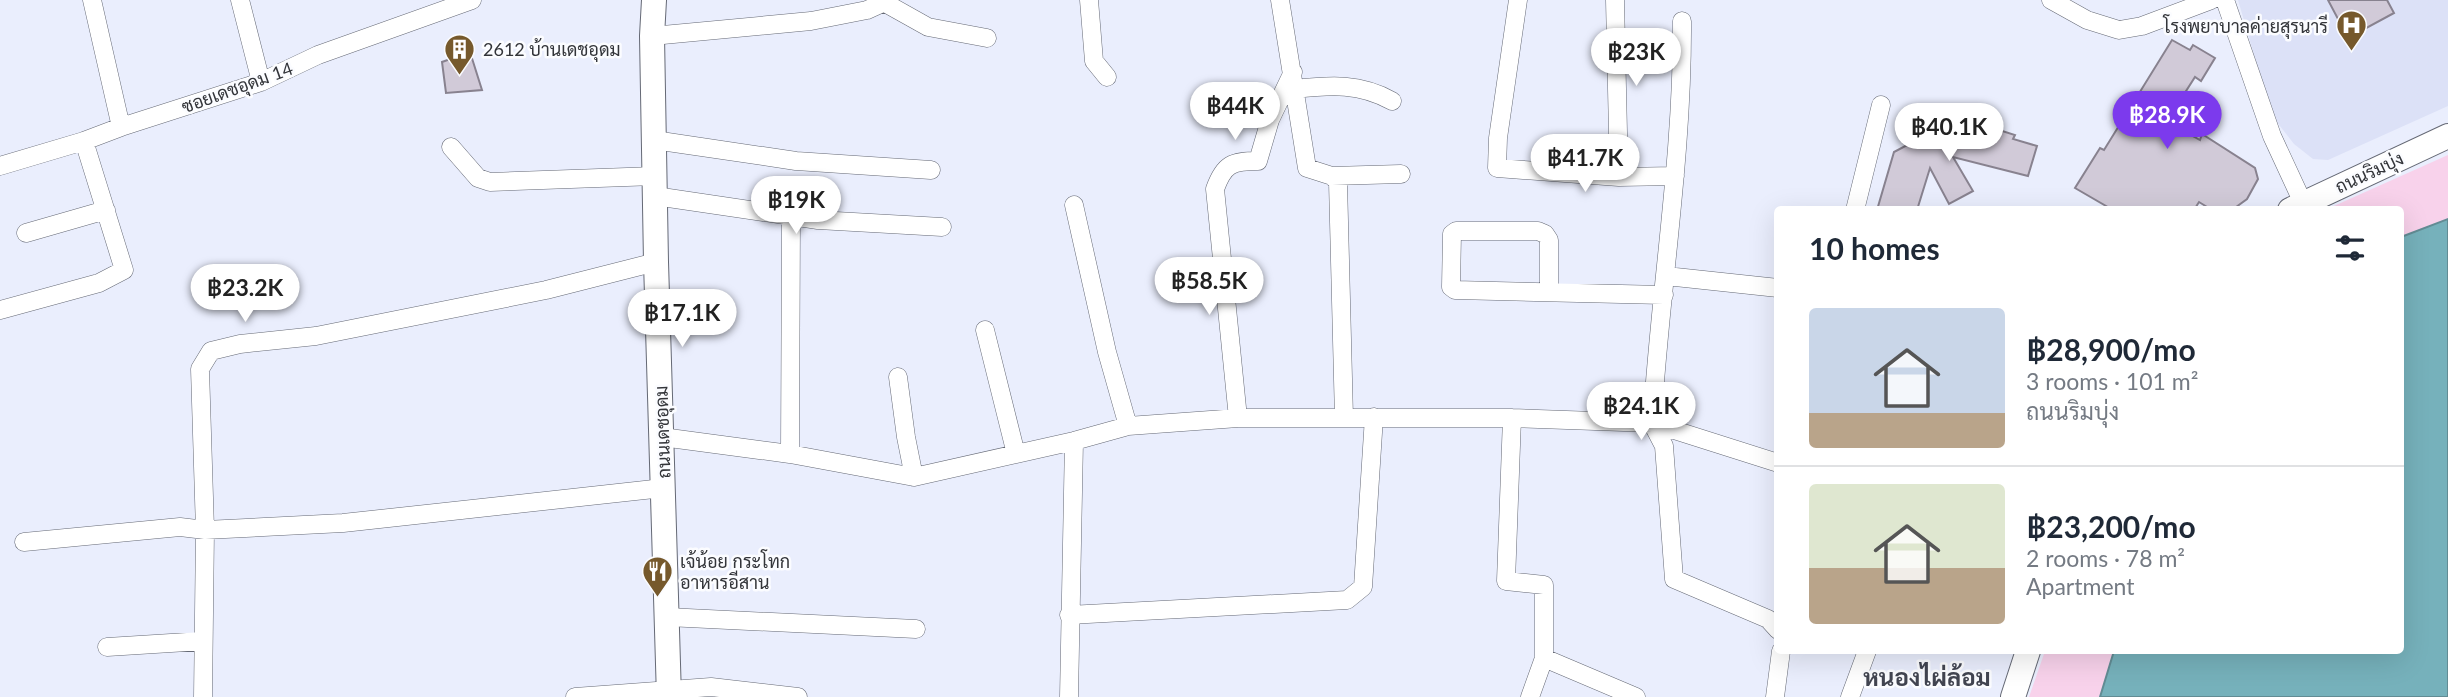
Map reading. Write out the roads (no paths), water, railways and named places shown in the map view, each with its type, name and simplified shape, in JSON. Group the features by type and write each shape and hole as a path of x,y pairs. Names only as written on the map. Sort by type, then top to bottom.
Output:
{"main road":[{"name":"ถนนเดชอุดม","path":"654,0 652,36 656,262 669,693"},
{"name":"ถนนริมบุ่ง","path":"2299,206 2448,136"},
{"path":"2012,697 2027,654"}],"street":[{"path":"92,0 121,127"},
{"path":"240,0 261,82"},
{"name":"ซอยเดชอุดม 14","path":"0,166 261,82 318,55 472,0"},
{"path":"1089,0 1094,61 1107,77"},
{"path":"1280,0 1307,168 1332,176 1401,174"},
{"path":"1518,0 1498,138 1497,168 1619,177 1675,176"},
{"path":"1615,0 1619,177"},
{"path":"2051,0 2087,20 2119,30 2142,26 2211,0"},
{"path":"2225,0 2297,206"},
{"path":"652,36 811,21 867,10 887,1 928,27 987,38"},
{"path":"1682,21 1675,176 1652,423 1664,446 1674,579 1768,618 1774,625"},
{"path":"1294,80 1348,85 1377,92 1392,101"},
{"path":"1238,418 1215,190 1221,173 1236,161 1258,161 1270,120 1294,80"},
{"path":"1856,206 1881,104"},
{"path":"0,310 99,283 124,270 84,141"},
{"path":"654,141 796,161 932,170"},
{"path":"451,147 478,178 489,182 655,186 790,216 942,227"},
{"path":"1332,176 1338,182 1344,418"},
{"path":"1074,205 1107,352 1128,426"},
{"path":"26,233 106,210"},
{"path":"790,216 790,454"},
{"path":"1549,292 1549,240 1545,234 1457,231 1452,234 1451,287 1455,290 1549,292 1665,286 1774,288"},
{"path":"203,697 205,530 200,369 211,351 240,344 316,336 547,290 656,262"},
{"path":"985,330 1016,454"},
{"path":"898,377 914,477"},
{"path":"1069,615 1347,600 1363,587 1374,417"},
{"path":"662,437 790,454 914,477 1128,426 1238,418 1512,418 1652,423 1774,462"},
{"path":"1512,418 1506,581 1544,584 1544,658 1530,697"},
{"path":"1069,697 1074,441"},
{"path":"24,542 180,527 205,530 343,523 663,488"},
{"path":"667,617 916,629"},
{"path":"107,647 203,641"},
{"path":"1775,697 1782,654"},
{"path":"1850,697 1866,654"},
{"path":"1544,658 1636,697"},
{"path":"575,697 669,693 711,687 798,697"}],"water":[{"path":"2448,219 2448,697 2100,697 2113,654 2404,654 2404,236"}],"place":[{"name":"โรงพยาบาลค่ายสุรนารี","path":"2351,53"},
{"name":"2612 บ้านเดชอุดม","path":"460,76"},
{"name":"เจ้น้อย กระโทก อาหารอีสาน","path":"657,598"}],"district":[{"name":"หนองไผ่ล้อม","path":"1927,676"}]}
